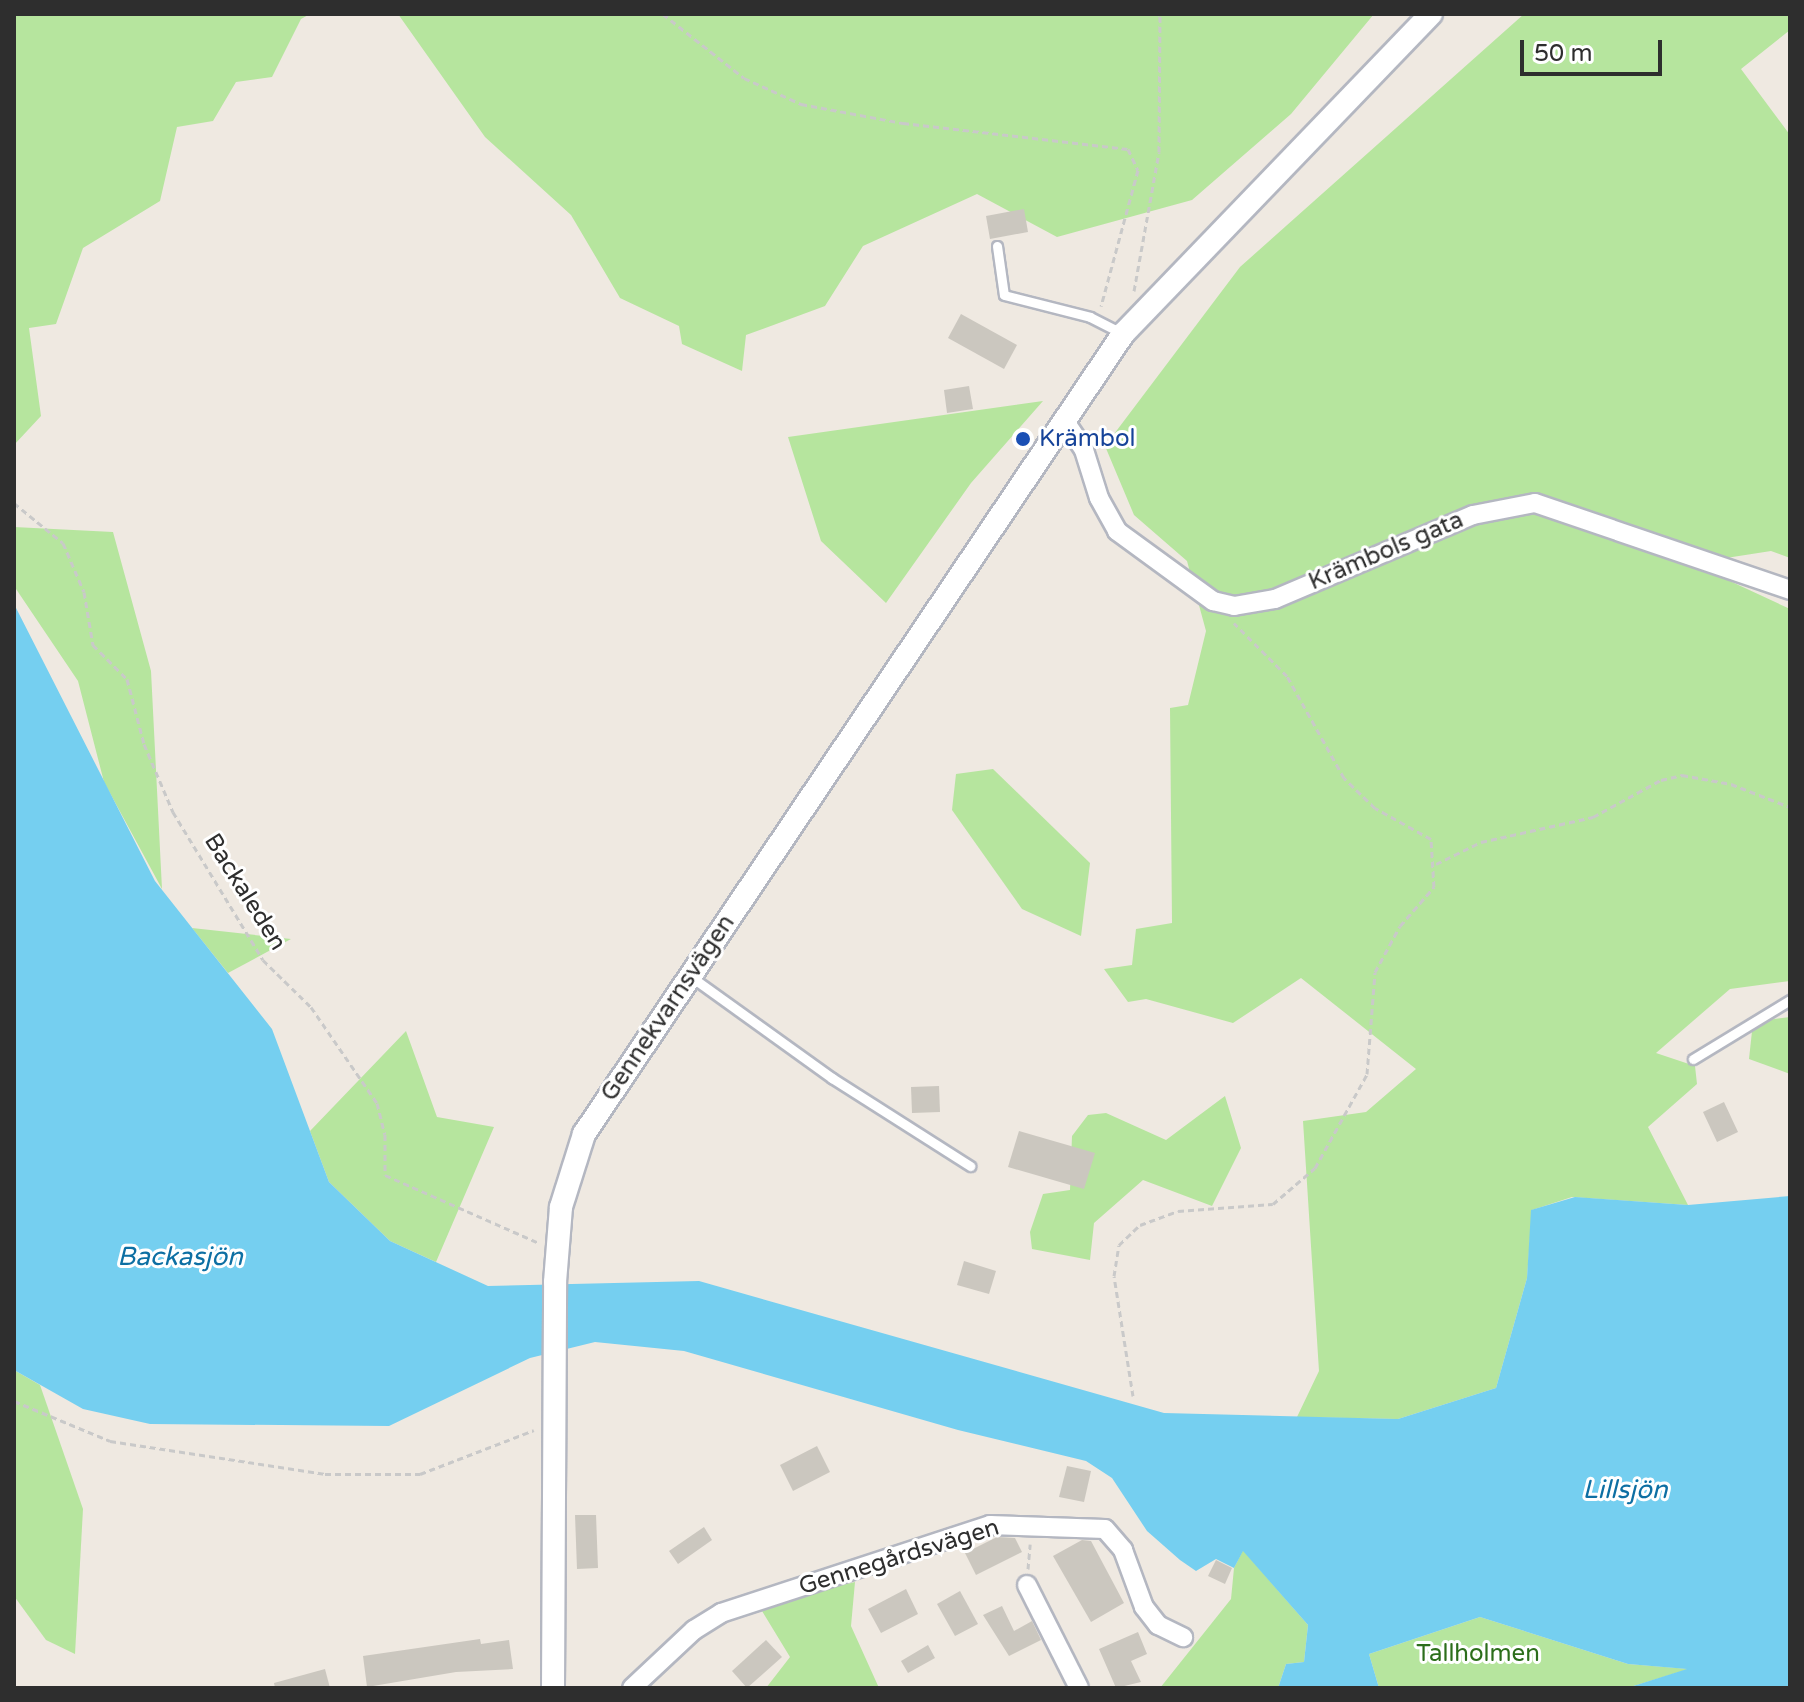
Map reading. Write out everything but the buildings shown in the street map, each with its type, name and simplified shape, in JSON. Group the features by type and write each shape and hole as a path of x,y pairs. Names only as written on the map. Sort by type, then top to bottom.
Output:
{"street":[{"name":"Gennekvarnsvägen","path":"553,1688 555,1282 561,1207 584,1134 1123,334 1431,14"},
{"path":"1064,420 1084,450 1099,498 1117,531 1156,563 1221,603"},
{"name":"Krämbols gata","path":"1221,603 1234,606 1275,599 1473,515 1535,503 1790,590"},
{"name":"Gennegårdsvägen","path":"632,1688 694,1630 721,1613 990,1525 1032,1524 1105,1529 1123,1550 1144,1607 1158,1625 1183,1637"},
{"path":"1027,1585 1079,1688"}],"lane":[{"path":"997,246 1004,295 1100,322 1123,334"},
{"path":"690,976 832,1078 970,1166"},
{"path":"1693,1059 1790,1000"}],"path":[{"path":"663,14 744,78 801,104 879,120 1128,149 1138,170 1103,291 1100,322"},
{"path":"1133,293 1159,152 1160,14"},
{"name":"Backaleden","path":"14,503 63,543 84,592 93,645 127,679 144,744 173,812 263,960 311,1007 377,1103 385,1134 385,1175 558,1252"},
{"path":"1133,1396 1114,1276 1119,1245 1140,1225 1178,1211 1273,1204 1315,1168 1367,1074 1375,972 1400,926 1434,887 1436,864 1431,839 1375,808 1344,778 1287,676 1236,626 1221,603"},
{"path":"1436,864 1481,842 1593,817 1661,780 1682,775 1731,784 1790,807"},
{"path":"14,1401 110,1441 258,1465 387,1477 420,1474 556,1422"},
{"path":"1027,1585 1032,1524"}],"green space":[{"path":"14,14 310,14 301,19 272,77 236,82 213,121 177,127 160,201 83,248 56,324 29,328 41,416 14,445"},
{"path":"398,14 1374,14 1291,114 1192,200 1057,237 977,194 863,246 825,306 746,335 742,371 682,344 679,326 620,298 571,215 485,137"},
{"path":"1524,14 1790,14 1790,30 1741,69 1790,135 1790,558 1771,551 1726,558 1719,576 1790,609 1790,981 1730,989 1656,1053 1695,1066 1697,1084 1648,1127 1688,1205 1572,1197 1532,1210 1527,1278 1496,1388 1398,1419 1297,1417 1319,1371 1303,1121 1366,1112 1416,1069 1301,978 1233,1023 1146,999 1128,1002 1104,969 1132,965 1136,929 1172,923 1170,708 1188,705 1206,631 1187,561 1134,515 1105,446 1240,267"},
{"path":"1043,401 971,483 886,603 821,541 788,437"},
{"path":"14,527 113,532 151,671 162,889 104,782 78,681 14,586"},
{"path":"993,769 1090,863 1081,936 1022,909 952,810 956,774"},
{"path":"192,928 291,939 228,973"},
{"path":"1790,1017 1790,1074 1749,1059 1753,1022"},
{"path":"406,1031 437,1117 494,1127 436,1262 390,1241 329,1182 310,1131"},
{"path":"1225,1096 1241,1148 1212,1206 1143,1180 1094,1223 1090,1260 1032,1249 1030,1232 1043,1194 1070,1190 1072,1136 1088,1115 1106,1113 1166,1140"},
{"path":"14,1370 40,1385 83,1509 75,1654 46,1640 14,1596"},
{"path":"1243,1550 1308,1625 1304,1662 1286,1664 1278,1688 1160,1688 1231,1599 1234,1568"},
{"path":"855,1582 851,1626 879,1688 766,1688 790,1657 759,1606"},
{"name":"Tallholmen","path":"1480,1617 1628,1664 1689,1669 1627,1688 1379,1688 1369,1654"}],"water":[{"path":"14,604 155,881 272,1029 329,1182 390,1241 488,1286 699,1281 1164,1413 1398,1419 1496,1388 1527,1278 1531,1210 1575,1197 1688,1205 1790,1196 1790,1688 1627,1688 1687,1669 1628,1664 1480,1617 1369,1654 1379,1688 1278,1688 1286,1664 1304,1662 1308,1625 1243,1551 1234,1568 1216,1559 1196,1571 1180,1560 1147,1531 1112,1478 1086,1461 958,1430 684,1351 595,1342 530,1358 389,1426 150,1424 83,1409 14,1370"}],"place":[{"name":"Krämbol","path":"1023,439"}],"water label":[{"name":"Backasjön","path":"180,1257"},
{"name":"Lillsjön","path":"1625,1490"}]}
